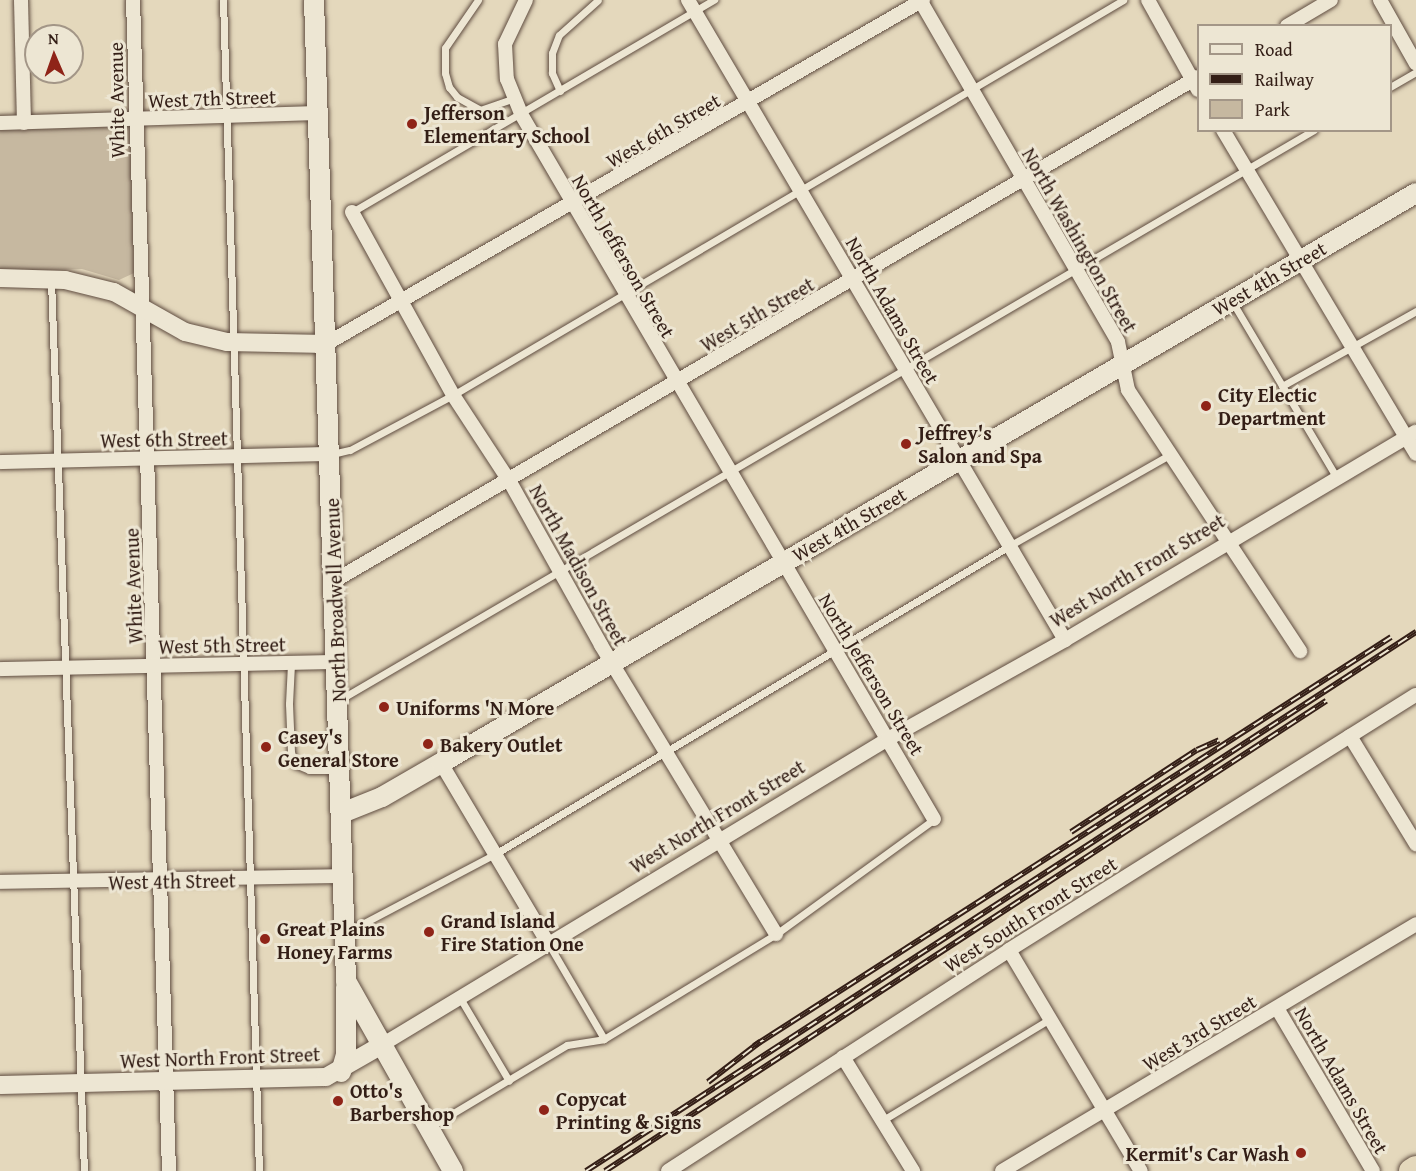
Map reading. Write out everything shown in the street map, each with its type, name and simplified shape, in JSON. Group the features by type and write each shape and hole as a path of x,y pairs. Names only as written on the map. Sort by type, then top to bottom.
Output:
{"highway":[{"path":"1411,1171 1416,1168"}],"main road":[{"name":"North Broadwell Avenue","path":"314,0 346,981 380,1046 453,1171"},
{"name":"West 4th Street","path":"342,813 382,797 441,763 959,460 1123,361 1416,193"},
{"path":"341,1072 346,1056 346,981"}],"street":[{"path":"21,0 24,123"},
{"name":"White Avenue","path":"133,0 135,121 156,666 160,882 170,1171"},
{"path":"521,114 507,79 504,44 526,0"},
{"name":"North Washington Street","path":"921,0 1118,342 1128,390 1168,455 1231,540 1300,651"},
{"name":"West 6th Street","path":"326,344 749,103 921,0"},
{"path":"1148,0 1197,82"},
{"path":"1290,24 1331,0"},
{"path":"1380,0 1416,64"},
{"name":"North Adams Street","path":"692,6 1065,640"},
{"name":"West 5th Street","path":"334,581 510,482 1024,180 1197,82"},
{"name":"West 7th Street","path":"0,123 135,121 318,113"},
{"name":"North Jefferson Street","path":"521,114 624,295 934,819"},
{"path":"1224,132 1353,347 1411,435 1416,454"},
{"name":"North Madison Street","path":"352,212 453,395 510,482 612,663 776,934"},
{"path":"0,278 51,279 114,292 184,332 236,342 326,344"},
{"name":"West North Front Street","path":"0,1085 256,1080 326,1077 341,1072 548,943 888,739 1065,640 1411,435"},
{"name":"West 6th Street","path":"0,462 329,454"},
{"name":"West 5th Street","path":"0,669 337,662"},
{"name":"West South Front Street","path":"668,1171 1009,950 1416,695"},
{"path":"1350,736 1416,844"},
{"path":"441,763 548,943"},
{"name":"West 4th Street","path":"0,882 160,882 344,876"},
{"name":"West 3rd Street","path":"1002,1171 1416,924"},
{"path":"1009,950 1142,1171"},
{"name":"North Adams Street","path":"1277,1008 1373,1171"},
{"path":"843,1057 884,1120 913,1171"}],"lane":[{"path":"223,0 236,342 259,1171"},
{"path":"478,0 445,48 445,74 449,87 457,97 480,110 514,98"},
{"path":"560,91 552,73 552,53 559,35 598,0"},
{"path":"352,212 560,91 692,6 714,0"},
{"path":"329,454 350,450 453,395 1123,0"},
{"path":"1392,86 1416,72"},
{"path":"338,700 1077,272 1311,132"},
{"path":"51,279 84,1171"},
{"path":"1232,300 1337,478"},
{"path":"1282,386 1416,310"},
{"path":"345,934 495,854 1009,546 1168,455"},
{"path":"291,664 290,728 295,764 309,770 340,770"},
{"path":"429,1128 567,1045 604,1039 776,934 934,819"},
{"path":"548,943 604,1039"},
{"path":"460,999 509,1081"},
{"path":"884,1120 1050,1019"}],"green space":[{"path":"130,125 134,273 119,280 82,269 0,272 0,129"}],"railway":[{"path":"586,1171 1416,632"},
{"path":"754,1046 1391,637"},
{"path":"605,1171 1326,701"},
{"path":"1071,832 1197,750 1219,740"},
{"path":"708,1082 760,1042"}],"place":[{"name":"Jefferson Elementary School","path":"412,124"},
{"name":"City Electic Department","path":"1206,406"},
{"name":"Jeffrey's Salon and Spa","path":"906,444"},
{"name":"Uniforms 'N More","path":"384,707"},
{"name":"Bakery Outlet","path":"428,744"},
{"name":"Casey's General Store","path":"266,747"},
{"name":"Grand Island Fire Station One","path":"429,932"},
{"name":"Great Plains Honey Farms","path":"265,939"},
{"name":"Otto's Barbershop","path":"338,1101"},
{"name":"Copycat Printing & Signs","path":"544,1110"},
{"name":"Kermit's Car Wash","path":"1301,1153"}]}
